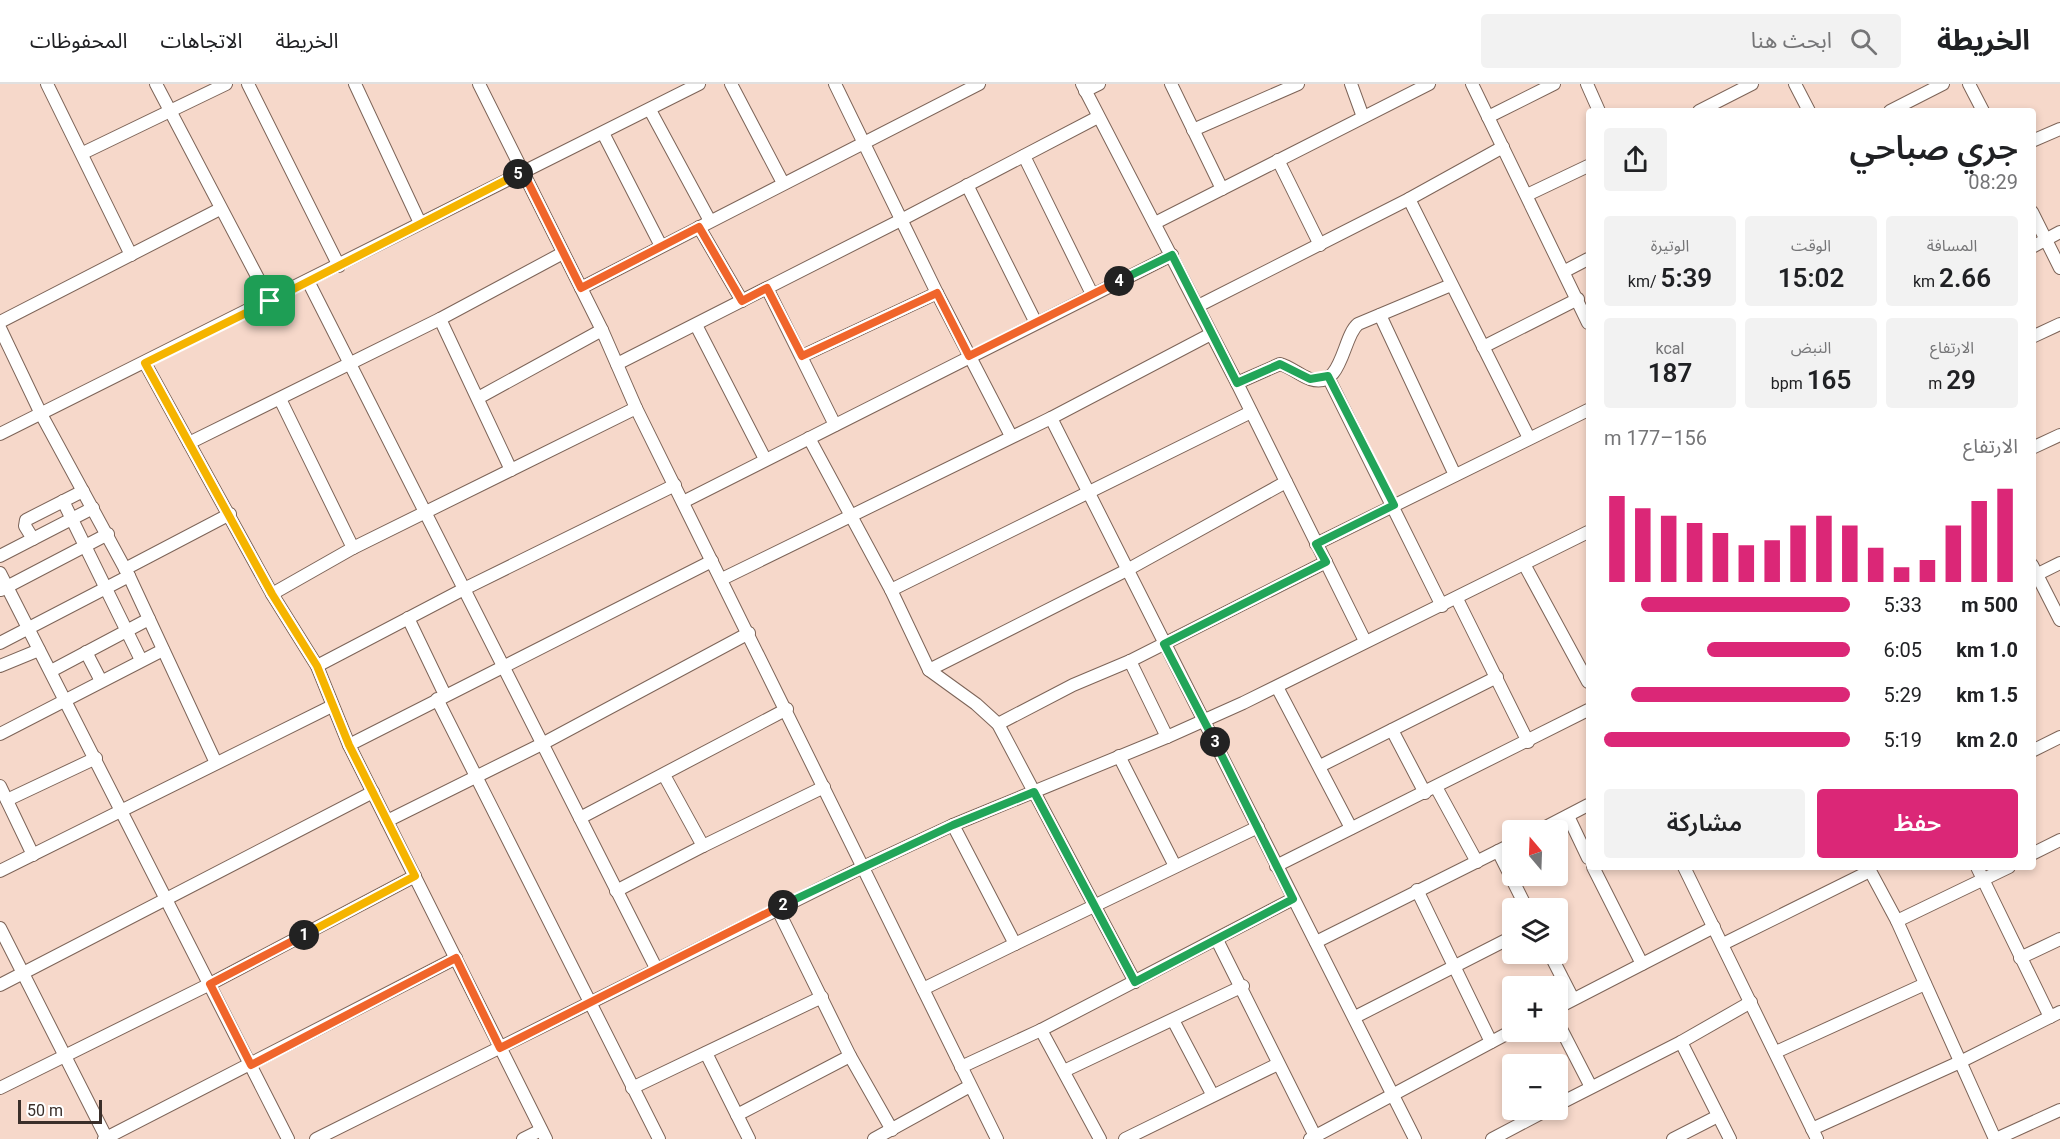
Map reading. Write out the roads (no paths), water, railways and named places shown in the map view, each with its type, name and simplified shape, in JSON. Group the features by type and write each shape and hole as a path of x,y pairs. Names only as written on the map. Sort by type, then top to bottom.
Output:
{"street":[{"path":"47,84 83,153 131,255"},
{"path":"156,84 270,301"},
{"path":"83,153 226,84"},
{"path":"248,84 339,266"},
{"path":"355,84 420,223"},
{"path":"0,434 270,301 420,223 651,110 699,84"},
{"path":"731,84 783,183"},
{"path":"834,84 937,293 1011,436"},
{"path":"581,288 979,84"},
{"path":"1099,84 1084,87 1198,306 1365,641"},
{"path":"1171,84 1222,189"},
{"path":"1193,130 1298,84"},
{"path":"1352,84 1363,117"},
{"path":"1155,223 1429,84"},
{"path":"1472,84 1586,318"},
{"path":"1488,117 1554,84"},
{"path":"1587,84 1598,108"},
{"path":"1706,108 1752,84"},
{"path":"1794,84 1807,108"},
{"path":"1896,108 1943,84"},
{"path":"1969,84 1981,108"},
{"path":"484,86 523,172 602,330 636,408 787,709 997,1139"},
{"path":"651,110 742,301"},
{"path":"617,364 1098,117"},
{"path":"2036,139 2060,129"},
{"path":"603,133 661,246"},
{"path":"1198,306 1409,199 1503,147"},
{"path":"1024,156 1092,294"},
{"path":"1278,160 1320,245"},
{"path":"1527,195 1586,167"},
{"path":"967,185 1036,322"},
{"path":"1409,199 1529,438"},
{"path":"0,322 220,209"},
{"path":"2036,220 2060,268"},
{"path":"2036,245 2060,232"},
{"path":"189,443 440,319 563,253"},
{"path":"683,502 1172,255"},
{"path":"1565,271 1586,261"},
{"path":"308,281 656,968"},
{"path":"1237,383 1280,364 1310,379 1328,376 1340,363 1354,327 1451,285"},
{"path":"767,288 835,425"},
{"path":"802,356 937,293"},
{"path":"1483,347 1578,299"},
{"path":"1380,315 1455,475"},
{"path":"440,319 511,470"},
{"path":"2036,335 2060,324"},
{"path":"696,325 765,459"},
{"path":"0,328 41,414 127,572 216,763"},
{"path":"478,398 602,330"},
{"path":"722,579 1051,417 1211,334"},
{"path":"145,363 272,594 317,666 349,745 543,1134 522,1139"},
{"path":"1328,376 1394,505 1442,606"},
{"path":"280,399 353,548"},
{"path":"272,594 353,548 425,511 636,408"},
{"path":"1316,544 1586,411"},
{"path":"891,590 1251,412"},
{"path":"1051,417 1415,1139"},
{"path":"2036,446 2060,435"},
{"path":"809,438 891,590 929,670 976,704 998,724 1135,982"},
{"path":"929,670 1127,570 1286,482"},
{"path":"317,666 464,589 675,485"},
{"path":"33,539 26,520 83,491"},
{"path":"63,501 141,660"},
{"path":"0,556 93,508"},
{"path":"0,643 105,589 127,572 230,514"},
{"path":"316,1139 777,908 953,825 1204,721 1277,687 1365,641 1457,599 1586,533"},
{"path":"4,589 108,534"},
{"path":"349,745 502,665 712,561"},
{"path":"998,724 1072,685 1130,661 1326,562"},
{"path":"2036,571 2060,563"},
{"path":"1524,564 1586,678"},
{"path":"0,573 4,589 29,630 96,758 288,1139"},
{"path":"2036,576 2060,620"},
{"path":"1457,599 1528,742"},
{"path":"408,618 476,777 588,1003 659,1139"},
{"path":"51,671 149,619"},
{"path":"387,821 542,744 749,633"},
{"path":"0,666 39,650"},
{"path":"0,734 163,650"},
{"path":"86,652 100,681"},
{"path":"1130,661 1167,737"},
{"path":"1320,766 1497,677"},
{"path":"1277,687 1351,828"},
{"path":"0,871 332,706"},
{"path":"580,818 787,709"},
{"path":"1276,866 1586,711"},
{"path":"1392,730 1477,862"},
{"path":"2036,749 2060,737"},
{"path":"1119,756 1175,866"},
{"path":"7,801 96,758"},
{"path":"664,775 703,846"},
{"path":"0,786 33,855"},
{"path":"616,891 824,787"},
{"path":"0,985 373,792"},
{"path":"1560,820 1586,806"},
{"path":"1568,816 1586,854"},
{"path":"953,825 1015,944"},
{"path":"923,989 1258,827"},
{"path":"2036,852 2060,840"},
{"path":"1316,942 1502,849"},
{"path":"1498,851 1522,898"},
{"path":"1595,870 1642,964"},
{"path":"1686,870 1814,1134 2055,1015 2020,958 1978,870"},
{"path":"1723,944 1867,870"},
{"path":"1870,870 1897,921 1995,1139 2060,1110"},
{"path":"1897,921 2004,870"},
{"path":"0,1088 210,984 415,876"},
{"path":"1417,890 1491,1042"},
{"path":"961,1067 1041,1030 1293,899"},
{"path":"777,908 850,1056 892,1130"},
{"path":"1568,1002 1714,927"},
{"path":"0,928 106,1138 456,958"},
{"path":"2020,958 2060,939"},
{"path":"1218,940 1243,986 1312,1138 1502,1036"},
{"path":"1355,1017 1502,943"},
{"path":"1555,964 1573,999"},
{"path":"1776,1052 1925,984"},
{"path":"1064,1071 1243,986"},
{"path":"633,1088 822,997"},
{"path":"1568,1099 1681,1042 1751,1002"},
{"path":"1173,1020 1212,1094"},
{"path":"1041,1030 1100,1139"},
{"path":"1568,1042 1591,1087"},
{"path":"1681,1042 1730,1139"},
{"path":"706,1053 748,1139"},
{"path":"737,1115 850,1056"},
{"path":"1125,1139 1212,1094 1278,1064"},
{"path":"874,1139 970,1086"},
{"path":"1673,1139 1718,1116"},
{"path":"1499,1137 1529,1120"}]}
